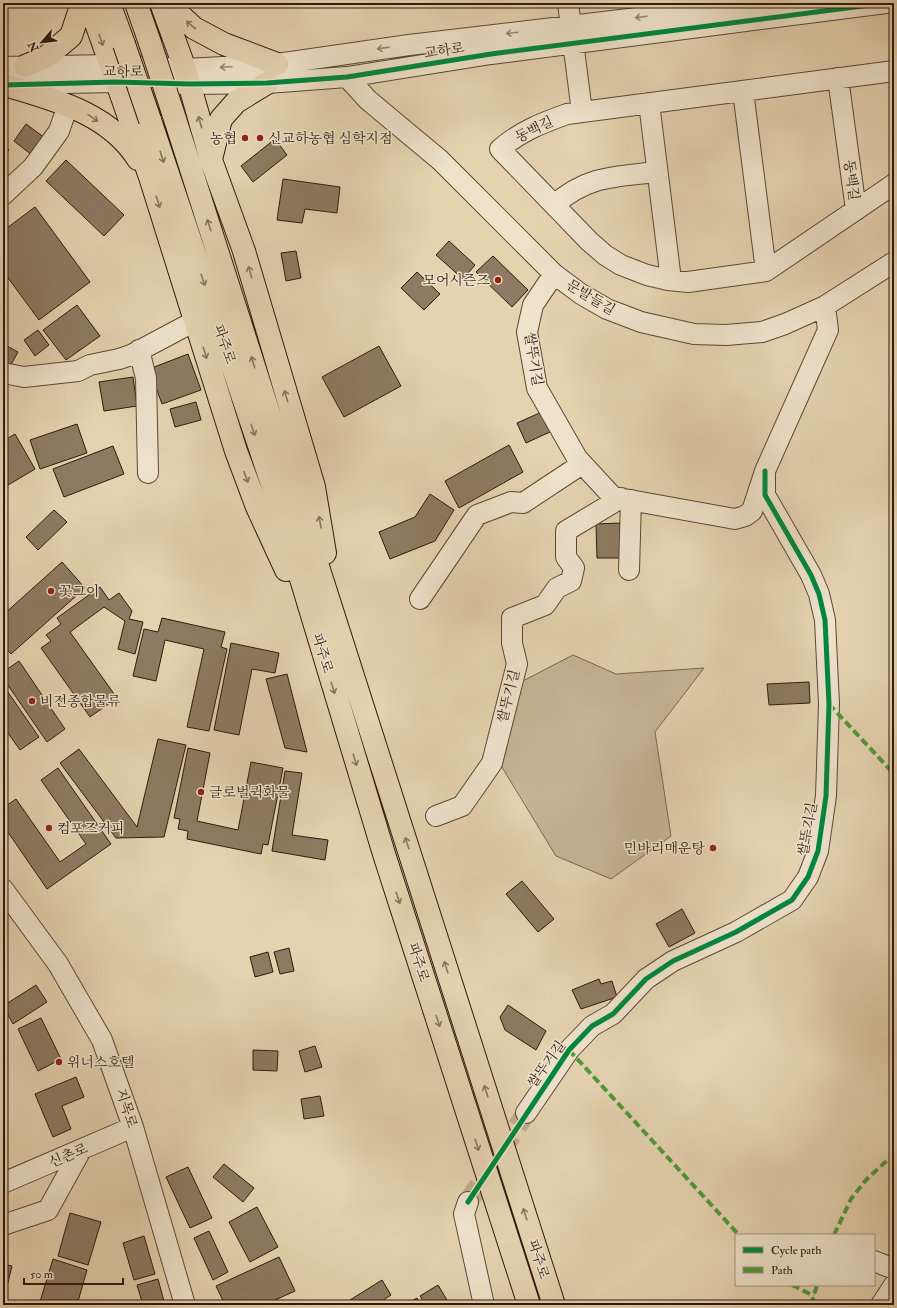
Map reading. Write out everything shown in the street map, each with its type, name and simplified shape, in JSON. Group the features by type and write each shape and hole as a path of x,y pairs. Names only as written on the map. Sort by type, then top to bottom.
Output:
{"main road":[{"path":"25,66 46,57 71,36 82,3"},
{"path":"89,3 150,177 236,451 257,507 322,649"},
{"name":"파주로","path":"110,3 276,496 344,723 529,1305"},
{"name":"파주로","path":"136,3 175,119 554,1305"},
{"path":"161,3 187,77 211,160 244,250 314,487 338,629"},
{"path":"167,3 194,28 224,44 277,64"},
{"path":"4,79 90,114 128,144 150,177"},
{"path":"211,160 221,118 236,102 267,83"}],"street":[{"path":"568,3 582,112"},
{"name":"교하로","path":"4,79 25,66 267,83 347,77 573,34 763,3"},
{"name":"교하로","path":"187,77 409,45 573,34 886,3"},
{"name":"동백길","path":"894,71 567,114 534,126 515,136 500,149 605,255 621,265 647,275 688,282 766,271 894,184"},
{"name":"교하로","path":"4,79 113,73"},
{"name":"문발들길","path":"347,77 368,100 440,160 554,274 581,294 607,309 641,322 694,334 726,336 762,332 785,324 825,306 894,262"},
{"name":"동백길","path":"838,78 856,210"},
{"path":"743,91 766,271"},
{"path":"649,103 671,280"},
{"path":"3,195 33,167 59,131 68,104"},
{"path":"554,205 582,185 600,179 657,172"},
{"name":"쌀뚜기길","path":"554,274 533,305 527,332 537,388 582,464 613,497 735,519 752,512 765,471 828,330 825,306"},
{"path":"3,373 24,377 78,371 90,365 119,359 195,321"},
{"path":"139,350 146,378 148,473"},
{"path":"420,599 477,515 511,502 523,503 582,464"},
{"name":"쌀뚜기길","path":"526,1113 569,1050 592,1026 613,1014 646,979 673,961 736,932 792,900 808,877 818,851 826,796 829,704 825,620 819,594 811,575 765,495 765,471"},
{"path":"626,499 629,570"},
{"name":"쌀뚜기길","path":"436,816 462,806 492,764 517,664 512,644 512,618 545,605 557,588 571,581 574,568 566,557 566,531 626,499"},
{"name":"지목로","path":"3,889 58,964 102,1040 133,1127 184,1305"},
{"name":"신촌로","path":"5,1177 81,1150 133,1127"},
{"path":"3,1225 48,1210 81,1150"},
{"path":"466,1208 484,1305"},
{"path":"875,1261 894,1269"},
{"path":"880,1305 894,1285"}],"shaded area":[{"path":"573,655 616,674 704,668 655,732 671,836 611,879 556,856 497,759 517,684"}],"building":[{"path":"26,124 45,138 32,155 14,141"},
{"path":"275,139 287,155 253,182 241,166"},
{"path":"3,144 9,150 3,157"},
{"path":"66,160 124,215 104,236 46,181"},
{"path":"283,179 340,187 337,213 305,209 302,223 277,220"},
{"path":"35,207 90,282 39,320 3,271 3,231"},
{"path":"449,241 475,265 463,279 436,255"},
{"path":"296,251 301,278 286,281 281,253"},
{"path":"493,256 528,290 512,307 476,272"},
{"path":"417,272 440,294 424,310 401,288"},
{"path":"77,305 100,336 66,360 43,330"},
{"path":"38,330 49,345 35,356 24,340"},
{"path":"3,344 18,352 8,370 3,367"},
{"path":"379,346 401,386 344,417 322,377"},
{"path":"188,354 201,390 162,404 149,369"},
{"path":"133,377 137,406 104,411 99,382"},
{"path":"196,402 201,420 175,427 170,409"},
{"path":"544,411 552,431 526,443 517,423"},
{"path":"77,424 87,453 40,469 30,440"},
{"path":"15,434 35,469 3,488 3,465 5,464 3,441"},
{"path":"509,445 523,472 459,508 445,481"},
{"path":"113,446 124,474 64,497 53,469"},
{"path":"430,494 454,510 435,541 390,559 379,532 415,517"},
{"path":"54,510 67,522 38,550 26,537"},
{"path":"620,523 620,558 597,558 596,524"},
{"path":"62,562 85,588 11,654 3,645 3,615"},
{"path":"100,587 109,600 119,593 132,611 129,619 143,622 135,654 118,649 125,621 104,607 70,632 117,698 90,717 41,648 51,641 46,635 61,624 57,618"},
{"path":"162,618 225,632 221,647 227,649 209,731 187,727 204,649 165,640 156,681 133,676 144,629 158,632"},
{"path":"231,643 279,653 275,673 252,669 239,735 214,730"},
{"path":"19,661 65,729 47,742 3,678 3,672"},
{"path":"287,674 307,752 285,748 266,679"},
{"path":"809,682 810,703 769,705 767,684"},
{"path":"3,685 39,737 20,750 3,726"},
{"path":"158,739 186,745 164,837 116,838 60,763 79,749 137,827"},
{"path":"188,748 210,753 197,821 238,830 251,762 283,768 268,845 263,844 261,854 187,839 188,831 178,829 180,819 174,818"},
{"path":"58,768 111,844 47,889 3,825 3,808 16,799 60,862 86,844 41,780"},
{"path":"285,771 302,773 292,835 328,840 325,860 272,851"},
{"path":"522,881 554,919 538,932 506,894"},
{"path":"682,909 695,933 669,947 656,924"},
{"path":"289,948 294,971 280,974 274,952"},
{"path":"268,952 273,972 255,977 250,957"},
{"path":"599,979 601,984 612,981 617,997 581,1009 572,990"},
{"path":"36,985 47,1002 13,1024 3,1006"},
{"path":"508,1005 546,1031 536,1050 505,1030 500,1017"},
{"path":"41,1018 61,1059 38,1071 18,1029"},
{"path":"315,1046 322,1067 305,1072 299,1051"},
{"path":"253,1050 278,1051 277,1071 253,1070"},
{"path":"76,1077 84,1097 62,1106 71,1129 53,1137 35,1094"},
{"path":"320,1096 324,1116 304,1119 301,1099"},
{"path":"224,1164 254,1188 243,1202 213,1177"},
{"path":"188,1167 212,1218 190,1228 166,1177"},
{"path":"257,1207 278,1247 250,1262 229,1222"},
{"path":"70,1213 101,1222 88,1265 58,1256"},
{"path":"209,1231 228,1272 213,1280 194,1238"},
{"path":"144,1236 155,1274 134,1280 123,1243"},
{"path":"279,1257 295,1291 264,1305 225,1305 216,1286"},
{"path":"53,1259 87,1270 77,1305 39,1305"},
{"path":"3,1264 12,1266 7,1286 3,1285"},
{"path":"158,1279 165,1305 143,1305 137,1285"},
{"path":"382,1280 391,1295 376,1305 342,1305"},
{"path":"438,1285 450,1305 426,1305 420,1296"},
{"path":"417,1298 421,1305 404,1305"}],"tunnel":[{"path":"468,1202 526,1113"}],"marked path":[{"path":"829,704 894,774"},
{"path":"569,1050 738,1234"},
{"path":"834,1234 851,1199 866,1180 894,1154"},
{"path":"794,1286 814,1296"},
{"path":"811,1305 817,1286"}],"cycle path":[{"path":"3,85 116,82 189,84 267,83 347,77 491,54 886,3"},
{"path":"468,1202 569,1050 592,1026 613,1014 646,979 673,961 736,932 792,900 808,877 818,851 826,796 829,704 825,620 819,594 811,575 765,495 765,471"}],"place":[{"name":"농협","path":"245,138"},
{"name":"신교하농협 심학지점","path":"260,138"},
{"name":"모어시즌즈","path":"498,280"},
{"name":"꼿그이","path":"51,591"},
{"name":"비전종합물류","path":"32,701"},
{"name":"글로벌퀵화물","path":"201,792"},
{"name":"컴포즈커피","path":"49,828"},
{"name":"민바리매운탕","path":"713,848"},
{"name":"위너스호텔","path":"59,1062"}]}
